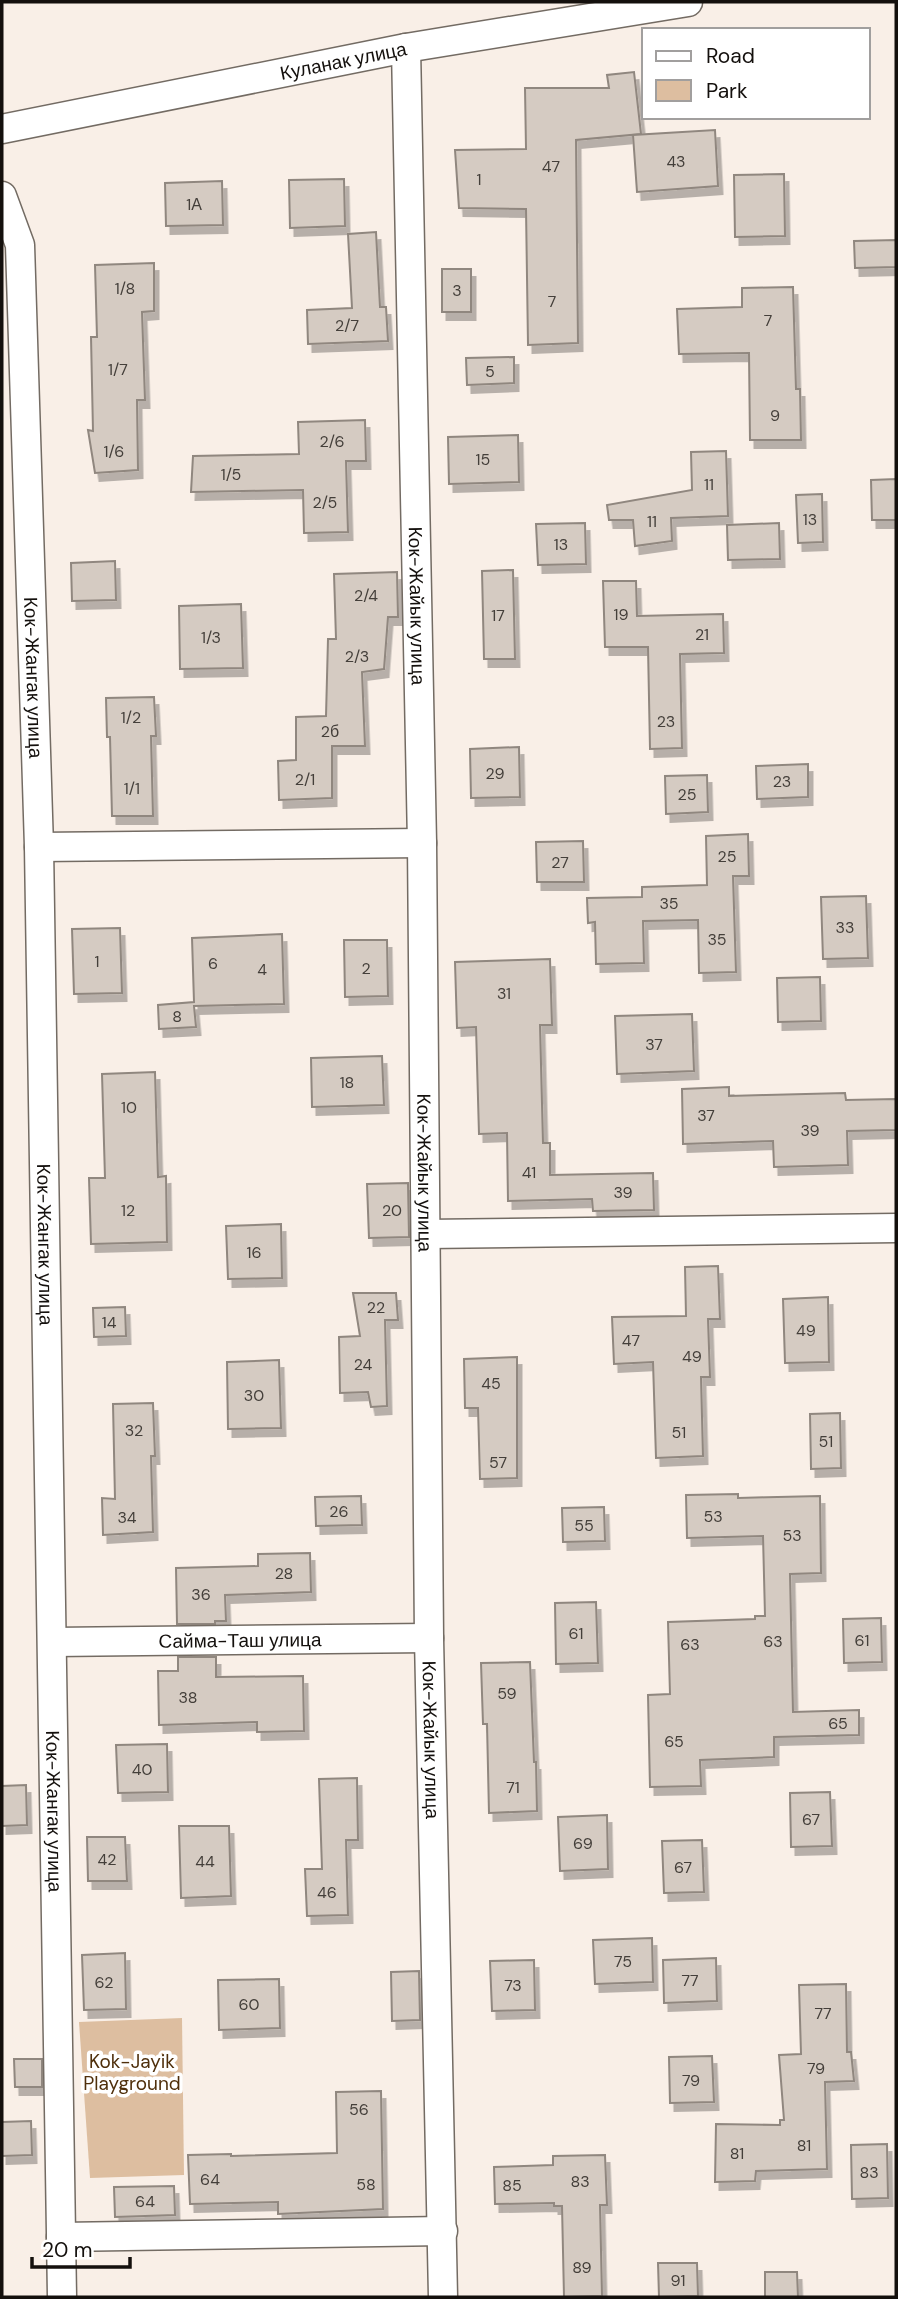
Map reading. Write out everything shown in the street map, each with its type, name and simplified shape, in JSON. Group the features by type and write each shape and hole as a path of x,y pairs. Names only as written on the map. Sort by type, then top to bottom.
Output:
{"street":[{"name":"Куланак улица","path":"2,129 406,48 688,2"},
{"name":"Кок-Жайык улица","path":"406,48 422,843 429,1638 443,2297"},
{"name":"Кок-Жангак улица","path":"2,196 20,245 39,847 62,2297"},
{"path":"39,847 422,843"},
{"path":"426,1234 896,1228"},
{"name":"Сайма-Таш улица","path":"53,1642 429,1638"},
{"path":"61,2237 443,2231"}],"green space":[{"name":"Kok-Jayik Playground","path":"182,2018 184,2175 90,2178 79,2022"}],"building":[{"path":"634,72 641,134 576,140 578,343 528,345 526,209 459,208 455,150 526,149 525,88 609,88 607,75"},
{"path":"715,130 718,186 637,192 633,135"},
{"path":"784,174 785,236 735,237 734,175"},
{"path":"344,179 345,226 290,228 289,180"},
{"path":"222,181 223,225 166,226 165,183"},
{"path":"376,232 380,307 386,307 388,341 308,344 307,310 352,308 348,234"},
{"path":"896,240 896,267 855,268 854,241"},
{"path":"154,263 154,311 142,312 145,400 137,400 138,470 95,473 88,430 93,431 91,337 97,337 95,265"},
{"path":"442,269 471,269 471,312 442,312"},
{"path":"793,287 796,389 800,389 801,440 750,440 749,353 679,354 677,309 742,307 742,288"},
{"path":"514,357 514,383 467,385 466,358"},
{"path":"365,420 366,461 346,461 348,532 304,533 303,490 191,492 193,456 299,454 298,422"},
{"path":"518,435 519,482 449,484 448,437"},
{"path":"726,451 728,516 671,518 672,541 635,546 633,520 609,520 607,505 692,490 691,452"},
{"path":"896,479 896,520 872,520 871,480"},
{"path":"822,494 823,542 798,543 796,495"},
{"path":"585,523 586,564 538,565 536,524"},
{"path":"779,523 780,559 728,560 727,525"},
{"path":"115,561 116,600 72,601 71,563"},
{"path":"513,570 515,659 484,659 482,571"},
{"path":"397,572 398,617 388,617 384,669 362,672 365,746 332,746 332,798 279,800 278,761 296,760 296,717 326,716 328,639 336,639 334,574"},
{"path":"603,581 636,581 637,616 723,614 724,653 680,654 682,748 650,749 648,647 605,647"},
{"path":"241,604 243,668 180,669 179,606"},
{"path":"154,697 156,736 151,736 153,816 112,816 106,698"},
{"path":"519,747 520,797 471,798 470,749"},
{"path":"808,764 808,797 757,799 756,766"},
{"path":"707,775 708,812 666,814 665,776"},
{"path":"748,834 749,876 733,876 736,972 699,973 698,920 643,921 644,963 596,964 595,922 588,923 587,898 642,897 642,887 707,885 706,836"},
{"path":"583,841 584,882 537,882 536,842"},
{"path":"866,896 868,958 823,959 821,897"},
{"path":"120,928 122,993 74,994 72,929"},
{"path":"282,934 284,1004 194,1006 196,1027 159,1029 158,1005 194,1002 192,938"},
{"path":"344,940 387,940 388,996 345,997"},
{"path":"550,959 552,1025 540,1025 543,1143 550,1143 550,1175 653,1173 654,1210 593,1211 592,1199 508,1201 507,1133 479,1134 476,1027 457,1028 455,962"},
{"path":"820,977 821,1021 778,1022 777,978"},
{"path":"692,1014 694,1071 617,1074 615,1016"},
{"path":"382,1056 384,1105 312,1107 311,1058"},
{"path":"155,1072 158,1177 166,1176 167,1242 91,1244 89,1178 105,1178 102,1074"},
{"path":"729,1087 729,1096 845,1093 846,1100 896,1099 896,1130 847,1131 848,1165 774,1167 773,1141 683,1144 682,1089"},
{"path":"408,1183 409,1237 369,1238 367,1184"},
{"path":"281,1224 282,1278 228,1279 226,1226"},
{"path":"718,1266 720,1319 708,1319 710,1377 701,1377 703,1456 656,1458 653,1362 614,1364 612,1317 686,1316 685,1267"},
{"path":"353,1293 396,1293 398,1320 385,1320 387,1406 371,1407 368,1392 340,1393 339,1337 360,1336"},
{"path":"828,1297 829,1362 785,1363 783,1299"},
{"path":"125,1307 126,1336 94,1337 93,1308"},
{"path":"517,1357 517,1478 480,1479 478,1408 465,1408 464,1359"},
{"path":"279,1360 281,1428 228,1429 227,1362"},
{"path":"153,1403 153,1532 103,1535 102,1498 115,1499 113,1404"},
{"path":"840,1413 841,1468 811,1469 810,1414"},
{"path":"738,1494 738,1498 820,1496 821,1573 790,1574 793,1712 859,1710 859,1735 774,1737 774,1757 700,1760 701,1786 650,1787 648,1695 670,1694 668,1622 755,1619 755,1616 765,1616 763,1536 687,1538 686,1495"},
{"path":"361,1496 362,1525 316,1526 315,1497"},
{"path":"604,1507 605,1541 563,1542 562,1508"},
{"path":"310,1553 311,1592 225,1595 226,1621 215,1621 215,1624 177,1624 176,1568 258,1566 258,1554"},
{"path":"596,1602 598,1663 556,1664 555,1603"},
{"path":"881,1618 882,1662 844,1663 843,1619"},
{"path":"178,1657 216,1657 216,1677 303,1676 304,1731 257,1732 257,1722 159,1725 158,1671 178,1671"},
{"path":"530,1662 537,1811 489,1813 487,1724 483,1724 481,1663"},
{"path":"167,1744 168,1792 118,1793 116,1745"},
{"path":"357,1778 358,1840 346,1840 348,1915 307,1916 305,1869 322,1869 319,1779"},
{"path":"26,1785 27,1825 2,1826 2,1786"},
{"path":"830,1792 832,1846 791,1847 790,1793"},
{"path":"607,1815 608,1869 560,1871 558,1817"},
{"path":"179,1826 229,1826 231,1896 181,1898"},
{"path":"87,1837 125,1837 127,1881 88,1881"},
{"path":"702,1840 704,1892 664,1893 662,1841"},
{"path":"652,1938 653,1982 595,1984 593,1940"},
{"path":"125,1953 126,2009 84,2010 82,1955"},
{"path":"716,1958 717,2001 664,2003 663,1960"},
{"path":"534,1960 535,2010 492,2011 490,1961"},
{"path":"419,1971 420,2020 392,2021 391,1972"},
{"path":"279,1979 280,2028 219,2030 218,1980"},
{"path":"846,1984 847,2052 851,2052 854,2081 825,2082 827,2169 756,2171 755,2181 715,2182 716,2124 780,2125 780,2120 784,2120 779,2055 801,2054 799,1985"},
{"path":"712,2056 714,2102 670,2103 669,2057"},
{"path":"14,2059 42,2059 42,2087 15,2087"},
{"path":"381,2091 383,2209 278,2214 278,2202 190,2204 188,2155 337,2153 336,2092"},
{"path":"31,2121 32,2155 2,2156 2,2122"},
{"path":"887,2144 888,2198 852,2199 851,2145"},
{"path":"605,2155 607,2205 600,2205 602,2296 564,2297 562,2206 554,2206 554,2203 495,2204 494,2167 553,2165 553,2156"},
{"path":"174,2186 175,2215 115,2217 114,2187"},
{"path":"658,2263 697,2263 698,2296 659,2297"},
{"path":"765,2272 797,2272 798,2297 765,2297"}]}
